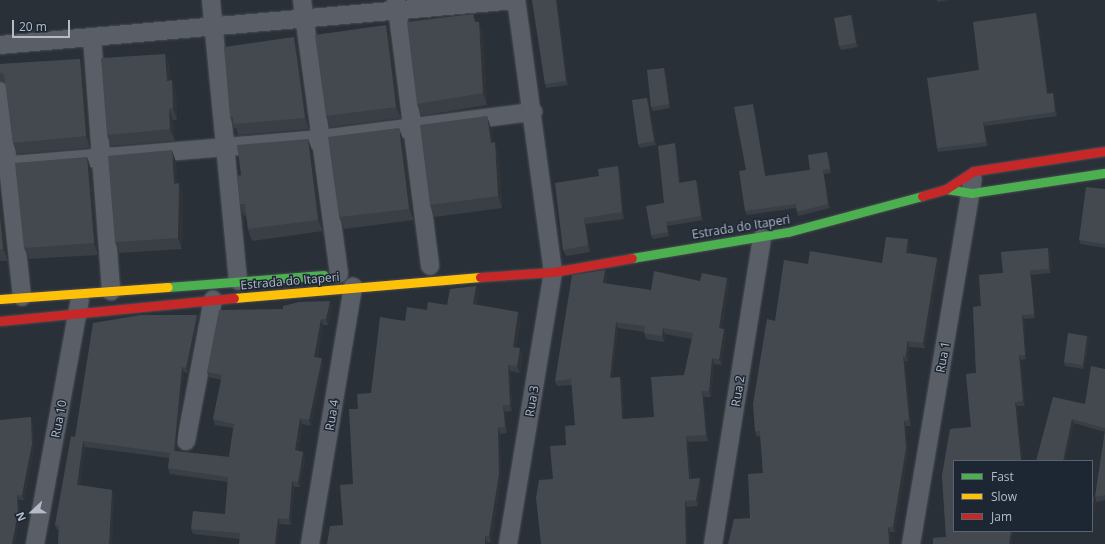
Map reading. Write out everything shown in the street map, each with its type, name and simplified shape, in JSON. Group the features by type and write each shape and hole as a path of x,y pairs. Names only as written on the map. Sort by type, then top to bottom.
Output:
{"street":[{"path":"211,0 215,26 238,281"},
{"name":"Rua 4","path":"302,0 321,139 346,278 310,544"},
{"path":"0,45 304,18 396,5 516,0"},
{"name":"Rua 3","path":"508,544 548,262 533,112 516,0"},
{"path":"396,5 430,266"},
{"path":"92,37 111,291"},
{"path":"0,91 4,166 22,297"},
{"path":"4,166 321,139 411,126 533,112"},
{"name":"Estrada do Itaperi","path":"0,299 238,281 346,278 548,262 582,265 762,238 946,188 974,171 1105,150"},
{"name":"Rua 1","path":"912,544 972,193 974,171"},
{"name":"Estrada do Itaperi","path":"946,188 972,193 1105,173"},
{"name":"Rua 2","path":"714,544 762,238"},
{"name":"Estrada do Itaperi","path":"548,262 582,265"},
{"name":"Estrada do Itaperi","path":"0,321 79,312 213,300 346,278"},
{"name":"Rua 10","path":"36,544 79,312 81,293"},
{"path":"186,441 213,300"}],"building":[{"path":"532,0 556,0 566,81 545,84"},
{"path":"1036,13 1047,94 1053,93 1055,112 983,122 986,142 937,148 927,78 979,70 973,22"},
{"path":"473,14 474,22 479,22 483,93 417,104 407,22"},
{"path":"851,15 856,43 839,46 834,18"},
{"path":"386,25 396,107 326,116 315,35"},
{"path":"294,37 305,118 234,124 233,117 230,117 224,47"},
{"path":"165,54 167,81 172,80 173,108 169,109 170,129 107,135 101,58"},
{"path":"80,59 86,136 13,143 4,74 0,72 0,64"},
{"path":"664,68 669,104 651,107 647,70"},
{"path":"647,98 654,141 638,144 632,100"},
{"path":"753,104 765,176 810,170 808,155 827,152 830,169 823,170 828,204 797,212 796,204 745,211 739,171 746,170 734,107"},
{"path":"487,116 491,143 495,142 498,196 430,205 420,125"},
{"path":"399,128 409,209 339,217 328,137"},
{"path":"308,139 318,220 248,229 245,204 240,204 237,176 241,175 237,145"},
{"path":"675,143 679,183 696,180 701,216 666,222 668,232 651,235 646,206 664,203 658,146"},
{"path":"172,150 174,184 179,183 178,238 115,242 108,156"},
{"path":"87,157 94,243 24,248 15,163"},
{"path":"618,166 622,212 584,218 588,245 563,250 555,183 599,176 598,169"},
{"path":"1086,187 1105,189 1105,244 1079,240"},
{"path":"0,218 3,249 0,249"},
{"path":"886,237 908,239 906,253 937,258 923,343 907,341 906,356 903,356 909,420 904,421 906,448 893,527 888,527 889,544 728,544 734,519 750,518 748,474 763,473 760,431 755,431 753,404 767,319 775,321 784,260 808,264 810,251 882,263"},
{"path":"1048,248 1049,269 1030,270 1034,314 1022,315 1025,355 1019,355 1023,401 1015,402 1021,460 953,460 953,532 1011,532 1009,544 933,544 933,538 946,537 942,476 950,429 971,427 966,374 976,373 973,307 981,306 979,275 1003,273 1001,252"},
{"path":"605,270 603,283 651,290 654,271 700,281 702,273 727,278 719,328 724,329 719,359 712,358 709,391 702,391 706,435 686,436 689,479 700,478 696,500 685,501 686,544 541,544 536,498 539,480 553,479 550,446 566,445 565,426 575,425 571,379 555,381 572,275","holes":["616,322 645,326 644,333 662,336 663,328 693,333 684,375 651,377 654,417 622,419 620,377 610,378"]},
{"path":"476,286 473,304 518,312 513,347 520,348 517,366 508,365 510,405 503,405 505,427 498,427 499,474 489,536 485,536 485,544 327,544 330,526 343,525 340,485 353,484 349,409 358,409 357,394 371,393 380,317 405,321 407,307 427,310 428,302 447,305 450,289"},
{"path":"330,301 326,319 321,319 314,357 322,358 309,420 300,418 295,450 303,452 298,482 292,481 289,519 278,518 275,544 239,544 240,533 191,529 193,511 225,514 228,477 168,468 170,453 83,441 77,485 112,490 109,544 58,544 59,525 55,525 71,436 75,437 93,323 141,315 197,315 186,368 182,367 174,451 229,457 234,424 213,419 222,375 207,372 219,310 283,309 283,306 299,302"},
{"path":"1068,333 1087,336 1083,365 1064,362"},
{"path":"1091,366 1105,369 1105,428 1072,419 1063,460 1036,460 1053,397 1085,404"},
{"path":"31,417 32,444 22,495 17,495 18,513 12,544 0,544 0,420"},
{"path":"1105,430 1105,495 1095,497"}],"traffic: fast":[{"path":"946,189 972,193 1105,173"},
{"path":"632,258 788,232 922,196"},
{"path":"168,287 324,275"}],"traffic: slow":[{"path":"234,298 480,277"},
{"path":"0,299 168,287"}],"traffic: jam":[{"path":"922,196 946,189 974,171 1105,151"},
{"path":"480,277 553,272 632,258"},
{"path":"0,321 234,298"}]}
